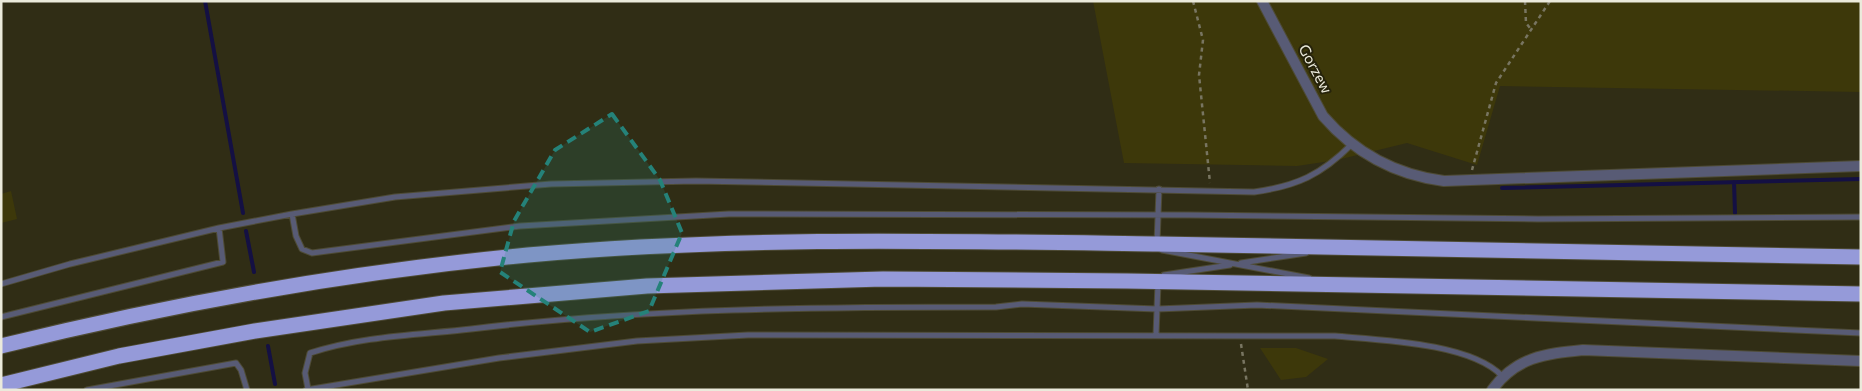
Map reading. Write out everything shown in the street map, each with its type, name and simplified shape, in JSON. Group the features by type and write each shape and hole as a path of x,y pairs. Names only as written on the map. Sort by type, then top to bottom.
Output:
{"highway":[{"path":"1,346 98,322 270,289 529,255 643,247 768,242 1157,244 1861,257"},
{"path":"1,385 118,356 255,331 444,304 533,294 760,281 884,279 1158,281 1861,294"}],"street":[{"name":"Gorzew","path":"1262,1 1324,116 1352,144 1379,162 1422,178 1444,181 1470,178 1861,166"},
{"path":"1492,390 1502,376 1517,365 1546,354 1583,350 1861,361"}],"lane":[{"path":"1,284 70,264 219,228 395,197 551,184 696,180 1210,189 1254,192 1295,184 1322,170 1352,144"},
{"path":"1157,244 1159,189"},
{"path":"292,214 296,236 302,249 312,253 520,226 729,214 1538,220 1861,217"},
{"path":"1,317 223,262 219,228"},
{"path":"1125,244 1345,284"},
{"path":"1126,281 1344,247"},
{"path":"1156,335 1158,281"},
{"path":"1502,376 1468,354 1392,341 1335,336 1156,335 748,335 637,341 499,358 307,390 306,373 310,354 329,347 394,336 558,318 783,307 996,307 1022,304 1157,309 1257,305 1861,333"},
{"path":"87,390 236,363 241,370 246,390"}],"path":[{"path":"1193,1 1203,40 1199,75 1210,189"},
{"path":"1524,1 1526,23 1530,28"},
{"path":"1470,178 1496,83 1530,28 1550,1"},
{"path":"1240,336 1248,390"}],"highlighted area":[{"path":"612,114 660,180 682,233 649,311 590,332 500,272 514,221 555,150"}],"shaded area":[{"path":"1093,1 1861,1 1861,92 1500,86 1477,165 1407,143 1337,160 1297,166 1124,163"},
{"path":"11,191 17,219 1,223 1,194"},
{"path":"1260,348 1296,348 1328,359 1306,377 1281,380"}],"waterway":[{"path":"205,1 243,213"},
{"path":"1502,188 1861,179"},
{"path":"1734,182 1735,213"},
{"path":"246,231 254,272"},
{"path":"268,346 275,384"}]}
